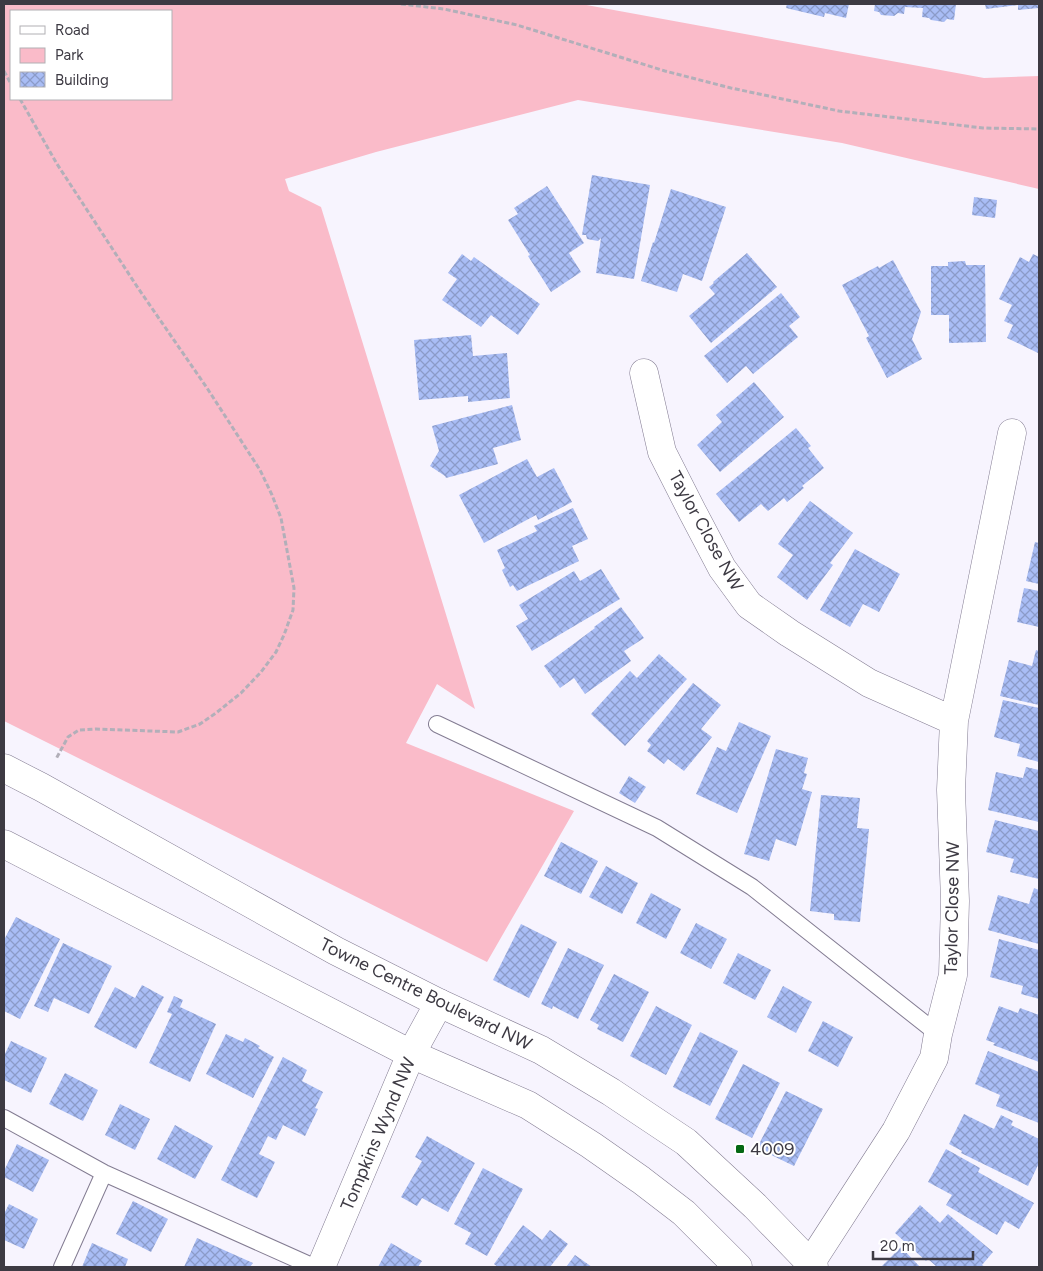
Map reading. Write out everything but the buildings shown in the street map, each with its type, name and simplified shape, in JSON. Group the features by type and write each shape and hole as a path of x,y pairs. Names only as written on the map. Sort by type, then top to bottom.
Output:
{"street":[{"name":"Taylor Close NW","path":"644,373 662,452 722,568 749,605 789,633 869,683 954,721"},
{"name":"Taylor Close NW","path":"811,1266 896,1131 934,1058 953,975 955,901 951,790 954,721 1012,433"},
{"name":"Towne Centre Boulevard NW","path":"7,777 50,792 336,951 439,1003 541,1050 611,1092 686,1142 755,1206 811,1266"},
{"path":"4,844 411,1054 528,1105 591,1145 684,1213 738,1267"},
{"name":"Tompkins Wynd NW","path":"321,1267 411,1054 439,1003"}],"lane":[{"path":"437,724 665,833 752,887 938,1034"},
{"path":"4,1118 104,1173 314,1267"},
{"path":"62,1267 104,1173"}],"path":[{"path":"401,4 444,9 517,25 665,71 730,88 839,111 983,128 1039,129"},
{"path":"4,71 10,82"},
{"path":"21,100 57,164 260,470 281,518 294,588 293,610 276,652 261,672 241,693 200,724 178,732 79,730 68,737 63,745"}],"green space":[{"path":"4,4 581,4 984,78 1039,76 1039,189 842,143 578,100 376,152 285,179 289,191 321,207 475,709 437,684 406,743 574,811 487,962 4,721"}],"place":[{"name":"4009","path":"740,1149"}]}
